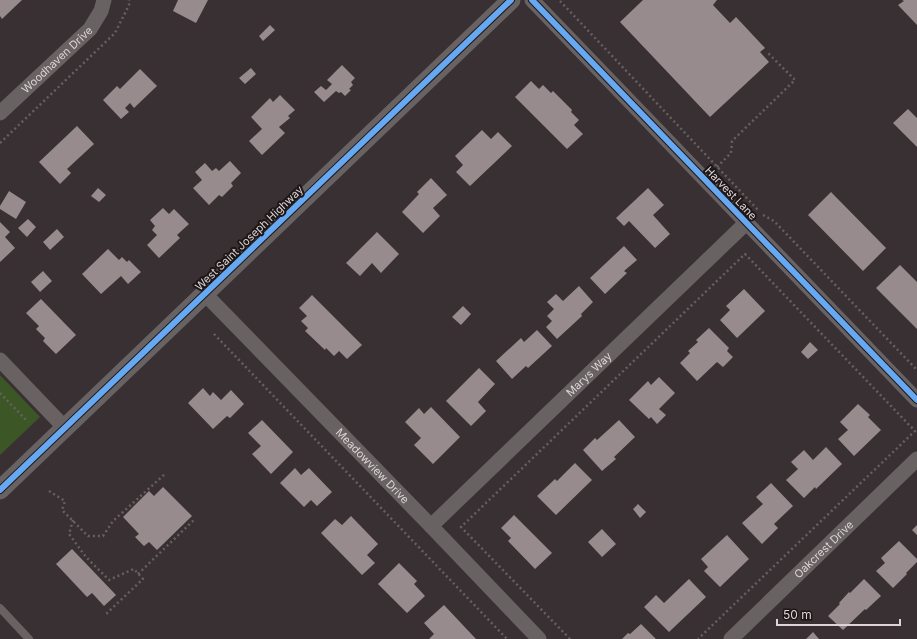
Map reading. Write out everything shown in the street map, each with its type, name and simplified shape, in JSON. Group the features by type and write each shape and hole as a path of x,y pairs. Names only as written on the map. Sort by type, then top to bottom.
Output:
{"street":[{"name":"Woodhaven Drive","path":"0,113 90,29 101,11 104,0"},
{"name":"West Saint Joseph Highway","path":"0,490 511,0"},
{"name":"Harvest Lane","path":"532,0 917,400"},
{"name":"Marys Way","path":"431,526 746,223"},
{"name":"Meadowview Drive","path":"205,294 539,639"},
{"path":"0,360 65,428"},
{"name":"Oakcrest Drive","path":"731,639 917,459"}],"lane":[{"path":"0,608 29,639"}],"path":[{"path":"0,143 115,33 129,5 129,0"},
{"path":"560,1 764,216 774,221 917,370"},
{"path":"717,167 731,153 732,141 794,80 767,52"},
{"path":"570,639 461,527 745,254 915,430 698,639"},
{"path":"214,334 507,639"},
{"path":"0,393 28,422"},
{"path":"49,491 65,502 62,510 88,536 103,536 113,521 165,474"},
{"path":"138,574 195,519"},
{"path":"73,520 69,534 86,557 109,580 134,569 143,580 105,615"}],"green space":[{"path":"0,375 40,417 0,455"}],"building":[{"path":"0,0 22,0 2,19 0,16"},
{"path":"178,0 208,0 196,23 173,11"},
{"path":"643,0 717,0 713,5 730,23 736,17 765,48 760,52 769,62 710,117 620,22"},
{"path":"902,0 917,0 917,25 898,5 904,1"},
{"path":"270,25 275,30 263,41 259,36"},
{"path":"342,65 355,78 351,82 353,85 349,89 351,90 345,96 341,92 339,93 336,91 324,102 314,92 321,86 326,90 332,84 327,80"},
{"path":"251,68 256,74 245,84 239,78"},
{"path":"140,69 157,86 134,108 130,103 125,108 129,112 121,119 103,100 117,86 120,89"},
{"path":"531,81 539,89 543,85 551,93 553,91 572,110 571,112 579,120 574,125 583,134 567,149 515,97"},
{"path":"280,95 295,110 288,116 290,118 279,127 285,133 262,155 249,141 262,129 251,117 270,98 273,102"},
{"path":"908,109 917,118 917,147 893,123"},
{"path":"77,126 94,144 67,169 71,173 60,184 39,162"},
{"path":"482,130 491,139 498,132 512,146 470,186 456,172 463,165 455,156"},
{"path":"230,161 241,173 231,183 233,186 222,197 219,195 209,205 193,188 202,180 195,172 205,163 212,171 216,168 219,171"},
{"path":"431,178 447,195 433,208 440,216 423,233 402,212 419,194 417,192"},
{"path":"98,188 106,195 99,202 91,196"},
{"path":"648,188 664,205 653,215 670,234 655,248 629,221 624,226 616,218"},
{"path":"9,191 26,202 16,219 0,209 0,206"},
{"path":"831,192 886,248 863,271 808,215"},
{"path":"163,208 169,214 174,209 189,224 177,235 180,238 159,258 147,245 157,235 152,230 155,226 150,220"},
{"path":"28,219 36,227 27,237 18,228"},
{"path":"0,222 10,232 5,237 15,248 0,262"},
{"path":"57,229 64,237 50,250 43,242"},
{"path":"377,232 399,254 381,273 372,263 360,276 346,263"},
{"path":"624,246 637,260 624,271 627,273 605,294 590,278"},
{"path":"108,249 119,260 122,257 127,262 129,260 141,272 128,284 121,276 101,294 82,274"},
{"path":"900,265 917,282 917,329 876,288"},
{"path":"43,271 52,281 40,292 31,282"},
{"path":"579,286 593,302 581,314 582,316 557,339 546,327 552,321 547,316 554,309 547,302 556,294 563,301"},
{"path":"744,289 765,311 737,338 720,320 730,310 726,306"},
{"path":"312,295 362,345 347,359 339,351 334,356 326,348 325,350 305,331 308,328 301,321 307,316 299,308"},
{"path":"41,299 76,335 56,354 43,341 45,338 36,329 39,326 26,313"},
{"path":"463,306 471,314 461,325 452,317"},
{"path":"709,328 729,348 727,351 733,357 723,367 717,362 697,381 680,363 690,353 688,351 698,342 696,340"},
{"path":"537,330 552,346 528,368 526,366 512,379 496,361 521,338 524,342"},
{"path":"810,342 818,350 808,359 801,352"},
{"path":"479,368 495,384 478,402 486,411 471,426 446,401"},
{"path":"659,377 675,393 659,409 666,415 657,424 651,417 649,419 629,400 648,381 651,385"},
{"path":"203,388 210,396 213,392 221,400 231,390 244,404 230,418 227,416 213,429 188,403"},
{"path":"858,404 870,415 868,417 881,430 854,456 838,439 848,430 840,422"},
{"path":"431,407 460,437 433,464 414,445 421,438 405,422 419,408 424,414"},
{"path":"262,420 293,452 271,474 252,454 261,446 248,433"},
{"path":"619,420 635,437 614,457 616,459 602,471 583,450 595,438 597,440"},
{"path":"826,447 842,464 816,489 815,487 804,498 786,480 798,469 791,462 804,450 813,460"},
{"path":"575,463 592,480 556,515 537,496 555,479 557,481"},
{"path":"295,468 301,475 309,468 332,492 317,506 311,500 304,507 280,483"},
{"path":"771,483 793,506 774,524 778,528 762,544 742,523 763,504 756,497"},
{"path":"163,487 192,516 157,550 149,542 144,546 135,537 139,534 123,517 149,491 154,496"},
{"path":"638,504 646,512 640,518 633,509"},
{"path":"514,515 552,553 535,569 508,541 511,538 501,528"},
{"path":"351,516 378,544 367,555 375,563 362,575 321,533 335,519 342,525"},
{"path":"917,525 917,535 912,530"},
{"path":"602,529 616,544 602,557 588,542"},
{"path":"727,535 749,559 720,587 704,571 708,567 701,559"},
{"path":"899,541 917,559 917,562 893,588 876,571 885,563 881,558"},
{"path":"72,549 116,595 104,606 92,593 87,597 56,564"},
{"path":"399,563 417,581 414,584 425,596 407,613 378,584"},
{"path":"689,579 706,597 669,632 644,607 656,595 664,603"},
{"path":"864,579 881,596 843,630 828,616 849,592 850,593"},
{"path":"444,605 476,639 429,639 434,634 424,623"},
{"path":"641,624 656,639 622,639 628,633 630,634"},
{"path":"813,632 819,639 806,639"}],"cycle path":[{"path":"0,490 511,0"},
{"path":"532,0 917,400"}]}
